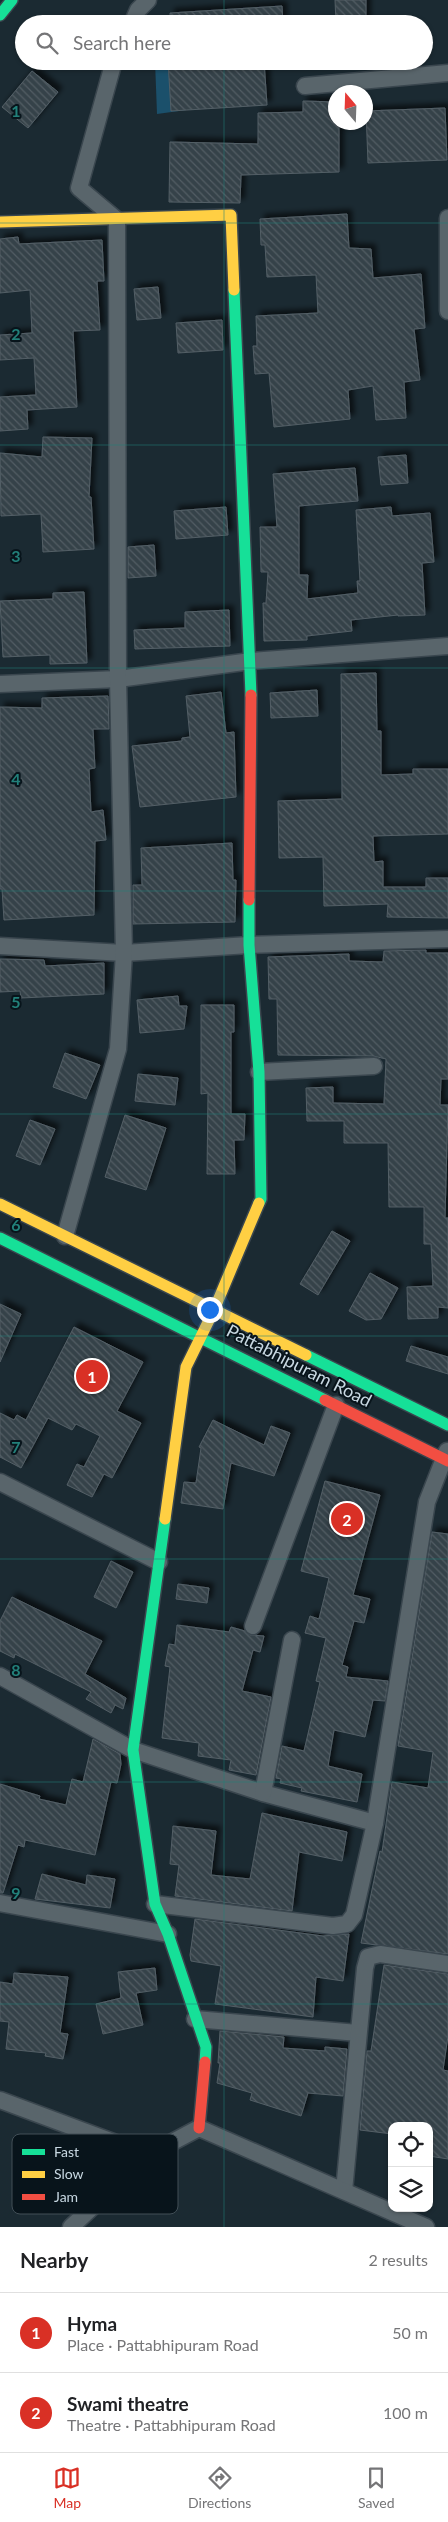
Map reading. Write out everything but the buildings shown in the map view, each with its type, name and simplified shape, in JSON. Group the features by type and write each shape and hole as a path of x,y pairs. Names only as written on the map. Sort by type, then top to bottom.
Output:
{"street":[{"path":"0,15 12,0"},
{"path":"136,15 148,0"},
{"path":"65,1236 118,1049 124,953 118,679 117,220 79,188 112,70"},
{"path":"305,86 448,73"},
{"path":"0,222 117,220 232,215 251,661 249,945 259,1072 261,1199 214,1310 186,1367 133,1750 155,1904 168,1934 195,2019 206,2047 199,2128"},
{"path":"448,218 448,311"},
{"path":"0,684 118,679 251,661 448,646"},
{"path":"0,946 124,953 249,945 448,939"},
{"path":"259,1072 374,1066"},
{"name":"Pattabhipuram Road","path":"0,1204 448,1425"},
{"name":"Pattabhipuram Road","path":"0,1238 201,1336 336,1405 446,1456"},
{"path":"253,1626 336,1405"},
{"path":"155,1904 333,1926 347,1924 354,1915 375,1823 427,1502 446,1456"},
{"path":"0,1482 159,1562"},
{"path":"263,1793 292,1640"},
{"path":"2,1682 133,1750 263,1793 375,1823"},
{"path":"0,1903 168,1934"},
{"path":"344,2191 364,1968 368,1957 380,1954 448,1964"},
{"path":"195,2019 358,2033"},
{"path":"0,2100 91,2134"},
{"path":"178,2139 199,2128"},
{"path":"199,2128 426,2227"},
{"path":"71,2227 85,2214"}],"shaded area":[{"path":"155,70 256,70 259,100 157,114"}],"traffic: fast":[{"path":"0,15 12,0"},
{"path":"234,290 251,695"},
{"path":"249,900 249,945 259,1072 261,1199 259,1203"},
{"path":"0,1238 325,1400"},
{"path":"306,1355 448,1425"},
{"path":"165,1519 133,1750 155,1904 168,1934 206,2047 205,2062"}],"traffic: slow":[{"path":"0,222 231,215 234,290"},
{"path":"165,1519 186,1367 214,1310 259,1203"},
{"path":"0,1204 306,1355"}],"traffic: jam":[{"path":"249,900 251,695"},
{"path":"325,1400 448,1461"},
{"path":"199,2128 205,2062"}],"place":[{"name":"Hyma","path":"92,1376"},
{"name":"Swami theatre","path":"347,1519"}]}
